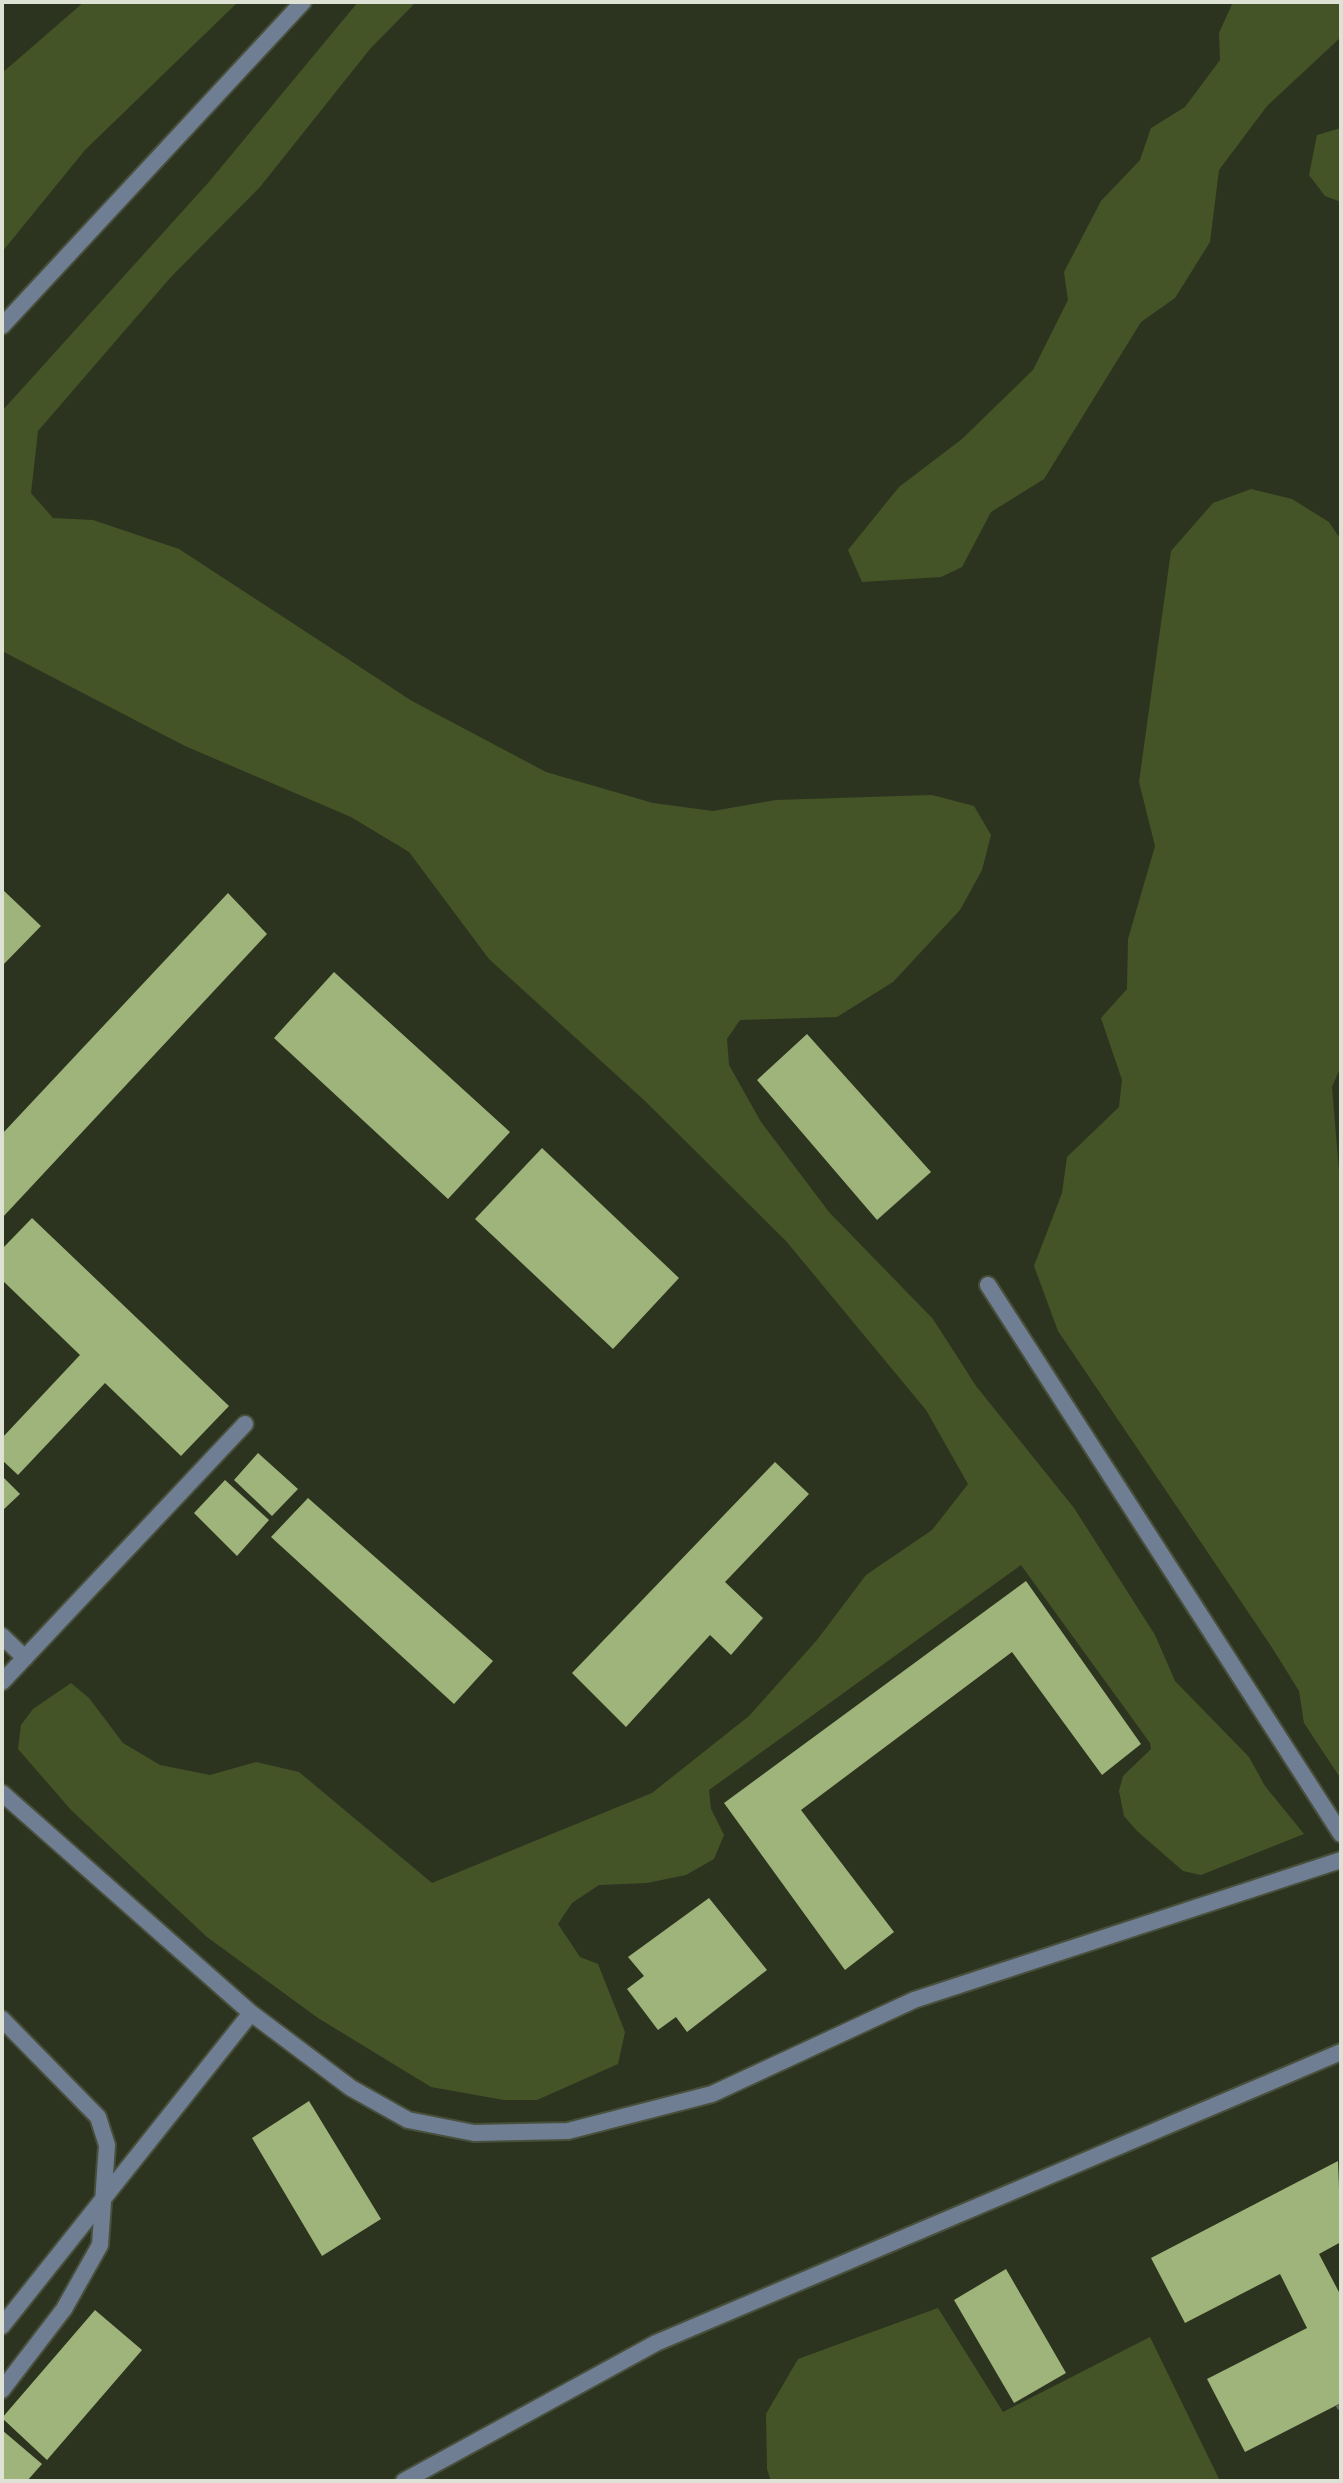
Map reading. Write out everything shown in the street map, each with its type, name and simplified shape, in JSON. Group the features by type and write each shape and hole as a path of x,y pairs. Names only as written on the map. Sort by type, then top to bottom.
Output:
{"lane":[{"path":"2,326 303,2"},
{"path":"988,1285 1341,1834"},
{"path":"2,1682 245,1424"},
{"path":"2,1636 25,1658"},
{"path":"2,1793 251,2013 351,2088 408,2120 474,2133 568,2131 712,2094 914,2000 1341,1860"},
{"path":"2,2326 251,2013"},
{"path":"2,2019 98,2117 107,2145 100,2245 84,2278 2,2390"},
{"path":"404,2481 656,2343 1341,2052"}],"green space":[{"path":"84,2 238,2 85,150 2,252 2,73"},
{"path":"358,2 416,2 370,49 260,187 170,278 38,431 31,493 53,518 93,520 179,549 412,701 546,772 653,803 713,811 776,800 932,795 974,806 991,835 982,870 960,910 893,982 837,1017 740,1020 727,1039 729,1065 761,1122 829,1212 933,1319 976,1386 1074,1508 1155,1635 1175,1681 1249,1757 1265,1786 1304,1834 1201,1875 1183,1871 1137,1831 1124,1816 1119,1791 1123,1776 1151,1749 1150,1743 1021,1565 709,1790 711,1809 724,1835 714,1859 686,1875 647,1883 599,1885 572,1903 558,1924 580,1957 598,1964 625,2032 618,2064 537,2100 504,2100 431,2087 318,2018 207,1937 71,1810 18,1749 21,1725 33,1709 71,1683 89,1698 123,1743 160,1765 210,1775 256,1762 299,1772 432,1883 652,1793 749,1716 817,1640 866,1575 932,1530 968,1484 926,1410 786,1241 645,1101 489,959 409,852 351,817 185,746 2,651 2,411 208,183"},
{"path":"1233,2 1341,2 1341,37 1267,106 1219,170 1210,242 1175,298 1141,322 1044,479 991,512 962,567 941,577 862,582 848,550 899,487 962,439 1033,370 1068,300 1064,272 1101,201 1140,160 1151,128 1185,107 1220,60 1219,33"},
{"path":"1341,128 1341,202 1325,196 1309,175 1317,135"},
{"path":"1251,489 1292,499 1329,522 1341,540 1341,1066 1332,1087 1341,1196 1341,1779 1304,1723 1299,1691 1271,1646 1058,1331 1034,1266 1062,1193 1067,1157 1119,1107 1122,1080 1101,1018 1127,989 1128,939 1155,846 1139,782 1171,551 1213,503"},
{"path":"938,2308 1003,2412 1150,2337 1220,2481 771,2481 767,2469 766,2414 798,2359"}],"building":[{"path":"2,889 41,926 2,966"},
{"path":"228,893 267,934 2,1218 2,1134"},
{"path":"334,972 510,1132 448,1199 274,1038"},
{"path":"807,1034 931,1172 877,1220 757,1080"},
{"path":"542,1148 679,1278 613,1349 475,1219"},
{"path":"32,1218 229,1406 181,1456 105,1383 18,1475 2,1460 2,1438 80,1355 2,1280 2,1249"},
{"path":"258,1453 298,1489 272,1516 234,1480"},
{"path":"775,1462 809,1494 725,1582 763,1618 731,1655 710,1635 626,1727 572,1673"},
{"path":"2,1476 20,1494 2,1511"},
{"path":"225,1480 269,1520 237,1556 194,1513"},
{"path":"308,1498 493,1661 454,1704 271,1537"},
{"path":"1026,1581 1141,1744 1102,1775 1012,1652 801,1810 894,1932 845,1970 724,1803"},
{"path":"709,1898 767,1970 687,2032 676,2017 658,2030 627,1989 644,1976 628,1957"},
{"path":"309,2101 381,2219 322,2256 252,2138"},
{"path":"1338,2161 1341,2242 1319,2254 1341,2296 1341,2403 1245,2452 1207,2379 1307,2328 1280,2274 1185,2323 1151,2258"},
{"path":"1006,2269 1066,2373 1014,2403 954,2300"},
{"path":"95,2310 142,2350 47,2460 2,2418"},
{"path":"2,2430 42,2464 27,2481 2,2481"}]}
